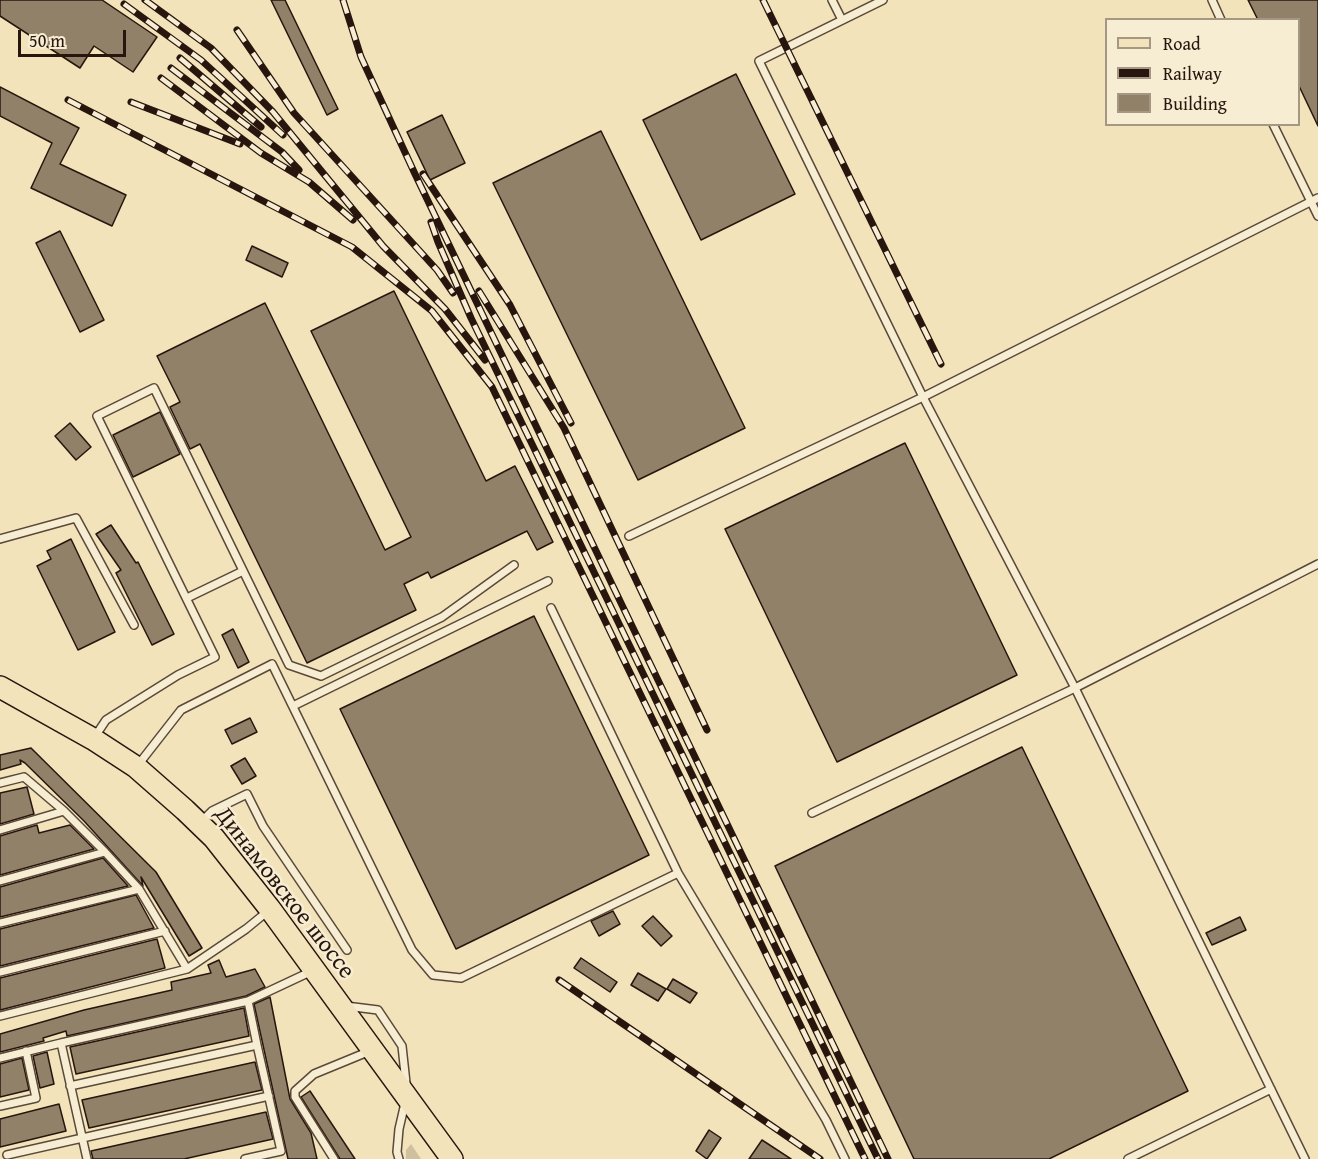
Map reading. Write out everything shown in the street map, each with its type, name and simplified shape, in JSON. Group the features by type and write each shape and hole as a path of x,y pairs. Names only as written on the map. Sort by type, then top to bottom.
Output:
{"main road":[{"name":"Динамовское шоссе","path":"0,687 136,767 214,838 270,909 452,1159"}],"lane":[{"path":"832,0 842,20"},
{"path":"883,0 759,61 923,397 1075,688 1305,1159"},
{"path":"1212,0 1220,18"},
{"path":"1274,126 1314,200 1318,216"},
{"path":"629,536 923,397 1314,200"},
{"path":"93,740 106,720 178,675 215,657 97,416 154,388 289,665 321,676 442,617 514,565"},
{"path":"0,539 76,518 134,625"},
{"path":"812,813 1075,688 1318,564"},
{"path":"187,598 243,571"},
{"path":"293,706 548,582"},
{"path":"551,608 678,873 826,1120 846,1159"},
{"path":"136,767 181,710 272,664 412,950 433,975 461,978 678,873"},
{"path":"0,783 24,777 64,811 139,889 187,969"},
{"path":"199,825 212,811 247,794 263,826 347,950"},
{"path":"0,830 64,811"},
{"path":"0,881 105,852"},
{"path":"0,923 139,889"},
{"path":"0,1016 187,969 246,929 270,909"},
{"path":"0,972 165,931"},
{"path":"0,1058 248,1001 315,970"},
{"path":"248,1001 283,1159"},
{"path":"340,1005 378,1010 402,1046 407,1096 399,1129 397,1152 399,1159"},
{"path":"61,1043 87,1159"},
{"path":"70,1086 257,1045"},
{"path":"334,1159 295,1097 295,1091 314,1074 372,1050"},
{"path":"0,1106 36,1098 26,1051"},
{"path":"1128,1159 1271,1089"},
{"path":"8,1155 269,1096"},
{"path":"322,1140 326,1159"},
{"path":"244,1159 281,1151"}],"shaded area":[{"path":"411,1144 421,1159 406,1159 406,1150"}],"building":[{"path":"0,0 102,0 157,37 133,72 94,46 80,68 0,16"},
{"path":"271,0 285,0 338,109 327,115"},
{"path":"1248,0 1318,0 1318,126 1300,88 1300,18 1257,18"},
{"path":"736,74 795,194 701,240 643,120"},
{"path":"0,87 79,128 60,164 126,195 112,226 31,188 52,143 0,116"},
{"path":"442,115 465,163 430,180 407,132"},
{"path":"601,131 745,428 638,480 493,183"},
{"path":"60,231 104,320 80,332 36,243"},
{"path":"252,246 288,263 282,277 246,260"},
{"path":"394,291 486,481 515,466 553,542 537,550 527,531 431,578 428,572 404,584 416,610 307,663 200,444 190,449 170,407 180,402 157,356 265,303 385,550 411,537 311,331"},
{"path":"160,412 180,454 133,477 113,435"},
{"path":"70,423 91,447 76,460 55,436"},
{"path":"905,443 1017,675 837,762 725,529"},
{"path":"111,525 136,563 138,562 174,634 152,645 116,573 121,570 96,534"},
{"path":"71,539 115,632 78,650 37,566 51,559 47,551"},
{"path":"534,616 649,855 456,949 340,709"},
{"path":"233,629 249,662 238,668 222,635"},
{"path":"250,718 257,732 232,744 225,730"},
{"path":"1022,747 1188,1091 1049,1159 914,1159 775,866"},
{"path":"31,748 156,872 202,948 189,956 141,877 143,886 84,821 25,763 20,760 21,764 0,770 0,755"},
{"path":"245,758 256,776 242,784 231,766"},
{"path":"27,787 34,814 0,824 0,793"},
{"path":"37,825 39,833 70,825 94,849 0,875 0,836"},
{"path":"103,858 128,886 0,917 0,887"},
{"path":"136,895 154,928 0,966 0,929"},
{"path":"613,911 620,924 599,936 591,921"},
{"path":"653,916 672,936 661,946 642,926"},
{"path":"1240,917 1246,930 1212,945 1206,933"},
{"path":"157,939 165,968 0,1010 0,978"},
{"path":"581,958 617,982 610,992 574,968"},
{"path":"219,960 226,977 255,969 265,987 246,996 67,1036 66,1031 43,1038 44,1041 0,1052 0,1034 84,1010 172,990 171,982 211,973 208,965"},
{"path":"638,973 666,989 658,1001 631,985"},
{"path":"673,979 697,993 690,1003 667,989"},
{"path":"270,997 290,1099 311,1133 317,1159 288,1159 254,1004"},
{"path":"244,1008 249,1036 76,1074 70,1047"},
{"path":"47,1052 54,1084 40,1088 33,1056"},
{"path":"22,1058 29,1090 0,1097 0,1064"},
{"path":"255,1062 262,1090 89,1128 82,1100"},
{"path":"310,1091 355,1159 340,1159 301,1097"},
{"path":"59,1104 66,1131 0,1147 0,1119"},
{"path":"266,1112 273,1139 184,1159 93,1159 91,1151"},
{"path":"709,1130 721,1138 707,1159 696,1151"},
{"path":"762,1140 791,1159 749,1159"}],"railway":[{"path":"145,0 211,48 273,112 383,246 445,309 485,360"},
{"path":"343,0 361,57 415,174 888,1159"},
{"path":"763,0 941,364"},
{"path":"124,4 201,60 283,135"},
{"path":"237,30 294,113 437,270 453,293"},
{"path":"180,58 261,127"},
{"path":"171,68 282,152 299,170"},
{"path":"161,78 261,153 309,182 353,220"},
{"path":"68,100 352,247 432,311 492,387 865,1159"},
{"path":"131,102 240,144"},
{"path":"423,174 510,305 571,423"},
{"path":"431,222 471,318 878,1159"},
{"path":"479,291 564,428 707,730"},
{"path":"559,980 820,1159"}]}
